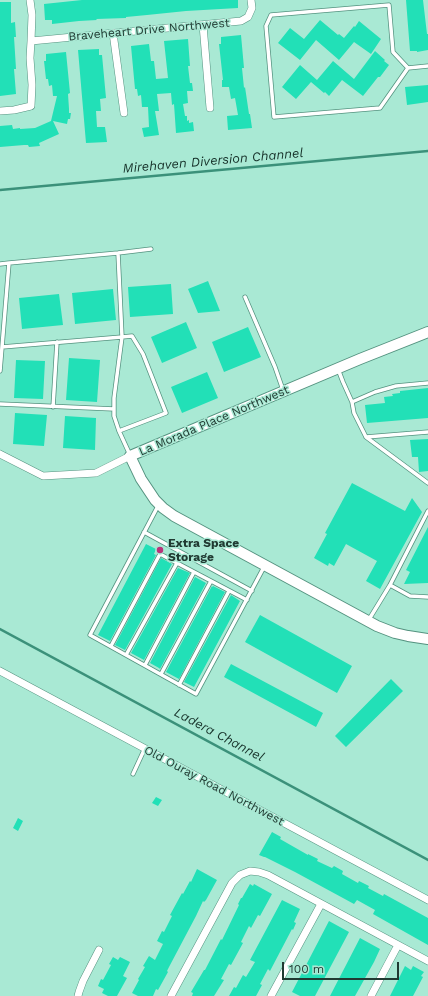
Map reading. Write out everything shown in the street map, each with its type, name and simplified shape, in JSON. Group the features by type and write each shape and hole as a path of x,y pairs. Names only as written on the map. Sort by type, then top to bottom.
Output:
{"street":[{"path":"0,111 14,110 31,106 32,85 30,58 32,15 30,0"},
{"name":"Braveheart Drive Northwest","path":"31,41 241,22 248,17 252,8 251,0"},
{"path":"203,25 210,108"},
{"path":"113,33 124,113"},
{"name":"La Morada Place Northwest","path":"0,454 43,476 96,473 130,456 338,368 428,332"},
{"path":"130,456 146,489 159,504 174,516 368,622 395,633 428,639"},
{"name":"Old Ouray Road Northwest","path":"0,671 428,900"},
{"path":"171,996 232,883 235,879 245,873 255,871 264,873 428,961"},
{"path":"271,996 321,904"},
{"path":"371,996 398,946"},
{"path":"78,996 82,981 99,950"}],"lane":[{"path":"408,68 393,52 389,5 271,15 266,26 274,117 380,108 408,68 428,66"},
{"path":"0,264 151,250"},
{"path":"118,252 122,337 114,398 114,416 130,456"},
{"path":"0,370 9,263"},
{"path":"245,297 284,391"},
{"path":"2,347 132,336 143,354 166,413 119,431"},
{"path":"53,407 58,342"},
{"path":"338,368 342,382 352,402 354,413 366,437 428,483"},
{"path":"352,402 375,392 396,386 428,383"},
{"path":"0,404 114,409"},
{"path":"366,437 428,432"},
{"path":"159,504 90,635 196,694 265,566"},
{"path":"368,622 390,585 428,511"},
{"path":"144,532 252,591"},
{"path":"111,646 160,554 247,600"},
{"path":"126,655 177,563"},
{"path":"145,665 194,572"},
{"path":"161,674 211,581"},
{"path":"390,585 410,596 428,597"},
{"path":"179,684 229,591"},
{"path":"132,774 145,748"}],"building":[{"path":"82,0 238,0 238,8 186,11 52,24 52,20 45,20 44,4"},
{"path":"406,0 423,0 428,34 428,50 417,52 410,51"},
{"path":"0,2 11,2 11,23 15,22 16,37 14,37 16,69 14,69 16,94 0,96"},
{"path":"320,20 344,38 359,21 381,39 371,54 354,42 339,60 316,40 300,60 278,43 290,28 304,39"},
{"path":"241,35 244,88 245,87 252,128 228,130 227,116 238,115 235,98 231,99 229,87 222,87 223,80 219,44 221,44 221,37"},
{"path":"188,39 190,66 188,66 190,83 192,83 193,91 187,91 188,103 183,104 187,121 189,120 189,123 193,122 194,131 176,133 174,104 172,105 171,93 157,94 159,111 155,111 159,135 144,137 142,128 149,127 148,107 142,107 141,95 138,96 137,89 135,89 131,46 149,44 151,61 154,61 156,79 168,78 164,41"},
{"path":"99,49 99,55 102,55 106,98 100,99 101,111 96,111 97,127 105,127 107,142 86,143 78,50"},
{"path":"375,51 389,65 363,96 342,80 329,96 311,82 296,99 282,87 300,65 317,80 333,61 354,79"},
{"path":"66,52 70,93 68,94 69,113 71,113 67,124 53,121 59,134 39,143 40,146 29,147 28,145 24,145 0,147 0,126 12,125 13,129 35,128 51,121 57,96 53,96 52,85 49,86 48,79 46,79 44,61 46,61 46,54"},
{"path":"428,85 428,102 407,105 405,87"},
{"path":"208,281 220,311 198,313 188,289"},
{"path":"171,284 173,314 130,317 128,287"},
{"path":"113,289 116,320 75,324 72,293"},
{"path":"59,294 63,325 22,329 19,298"},
{"path":"186,322 197,348 162,363 151,337"},
{"path":"248,327 261,357 224,372 212,342"},
{"path":"69,358 100,360 97,402 66,400"},
{"path":"16,360 45,361 43,399 14,398"},
{"path":"207,372 218,398 182,413 171,387"},
{"path":"428,388 428,418 367,423 365,405 385,403 384,397 393,396 392,394 400,393 400,391"},
{"path":"15,413 47,415 44,446 13,444"},
{"path":"65,416 96,418 95,450 63,448"},
{"path":"428,439 428,471 419,472 418,457 412,457 410,440"},
{"path":"352,483 405,511 412,498 422,512 380,589 366,581 377,561 346,544 334,566 329,563 328,566 314,558 327,534 325,533"},
{"path":"428,527 428,583 404,584 410,572 406,570"},
{"path":"146,544 156,549 154,554 156,555 110,641 98,635"},
{"path":"161,558 172,564 125,650 115,645"},
{"path":"178,568 190,573 144,660 131,653"},
{"path":"195,577 206,583 160,669 150,663"},
{"path":"212,586 225,592 179,679 166,672"},
{"path":"231,595 240,601 194,687 184,682"},
{"path":"260,615 352,666 337,693 245,642"},
{"path":"231,664 323,713 316,727 224,677"},
{"path":"391,679 403,691 346,747 335,736"},
{"path":"156,797 162,800 158,806 152,803"},
{"path":"18,818 23,821 18,831 13,828"},
{"path":"272,832 281,837 280,839 318,859 317,861 332,868 334,866 343,871 342,874 358,883 359,881 369,886 368,888 383,896 384,894 428,918 428,945 373,914 375,910 357,900 354,904 295,872 259,855"},
{"path":"197,869 217,880 206,900 204,902 203,901 158,990 156,989 153,996 138,996 132,993 145,967 143,966 149,956 155,960 163,944 157,941 162,931 164,932 172,916 170,915 182,893 183,894 190,881 191,882"},
{"path":"250,884 253,886 254,884 272,894 260,916 258,915 251,928 249,926 241,942 243,943 231,965 229,964 221,979 224,980 214,996 192,996 193,993 191,992 205,970 221,939 222,940 241,898"},
{"path":"282,900 300,909 294,922 296,923 293,930 292,929 270,971 268,969 260,984 262,985 256,996 229,996 234,987 236,988 243,975 246,977 255,962 250,960"},
{"path":"329,921 349,932 315,996 300,996 292,992"},
{"path":"360,938 380,949 374,962 355,996 330,996"},
{"path":"113,957 118,960 120,957 130,962 123,976 127,978 117,996 108,996 102,993 104,989 98,986 111,965 109,964"},
{"path":"405,966 411,970 413,966 424,972 421,976 423,977 413,996 390,996"}],"waterway":[{"name":"Mirehaven Diversion Channel","path":"0,190 428,151"},
{"name":"Ladera Channel","path":"0,629 428,860"}],"place":[{"name":"Extra Space Storage","path":"160,550"}]}
